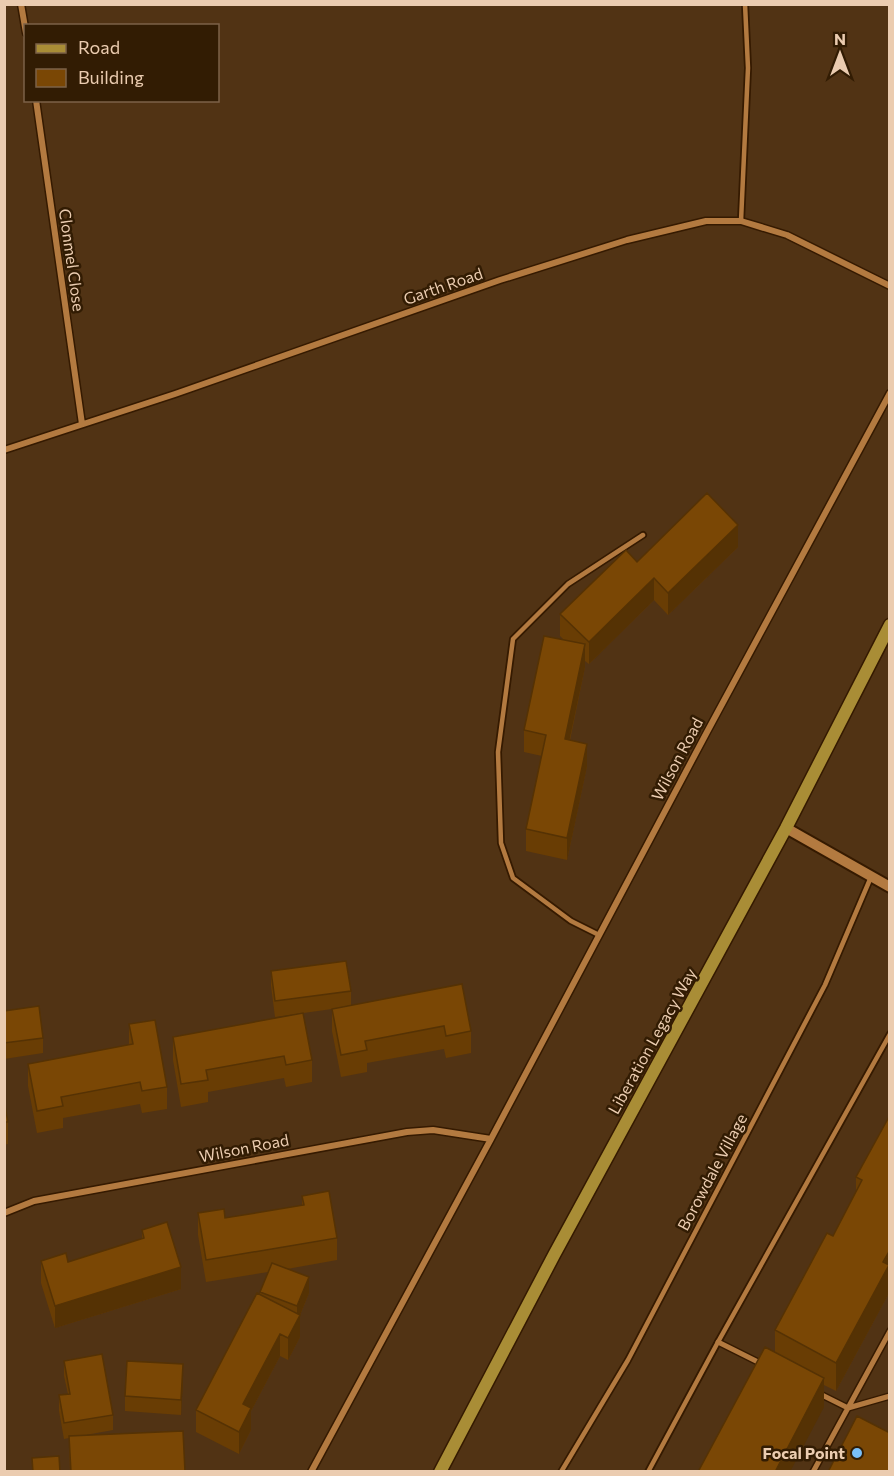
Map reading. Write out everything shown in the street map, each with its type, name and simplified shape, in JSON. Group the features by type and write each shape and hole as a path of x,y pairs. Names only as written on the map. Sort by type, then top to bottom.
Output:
{"main road":[{"name":"Liberation Legacy Way","path":"440,1472 554,1255 786,828 890,625"}],"street":[{"path":"21,4 24,24"},
{"name":"Clonmel Close","path":"36,102 82,424"},
{"name":"Garth Road","path":"4,450 175,394 500,280 627,240 706,221 741,221 787,235 890,286"},
{"name":"Wilson Road","path":"311,1472 890,393"},
{"path":"786,828 890,887"},
{"name":"Wilson Road","path":"4,1213 34,1201 407,1131 433,1130 491,1138"},
{"path":"813,1472 890,1331"},
{"path":"718,1342 768,1367"},
{"path":"808,1388 848,1408 890,1396"}],"lane":[{"path":"741,221 748,68 745,4"},
{"path":"599,935 571,921 513,878 501,843 498,752 513,639 568,584 643,535"},
{"name":"Borowdale Village","path":"561,1472 628,1360 825,986 871,877"},
{"path":"648,1472 890,1034"}],"building":[{"path":"707,493 738,525 668,593 654,578 589,642 560,614 626,550 637,562"},
{"path":"544,636 585,644 565,739 587,744 567,838 526,829 546,735 524,730"},
{"path":"346,961 351,991 275,1001 271,971"},
{"path":"462,984 471,1031 446,1036 444,1026 365,1041 367,1050 341,1055 332,1009"},
{"path":"39,1006 43,1038 4,1043 4,1011"},
{"path":"303,1013 312,1060 286,1065 284,1056 206,1070 208,1080 181,1084 173,1037"},
{"path":"155,1020 167,1087 142,1091 140,1082 61,1097 63,1106 37,1111 28,1064 133,1044 129,1024"},
{"path":"4,1101 8,1122 4,1122"},
{"path":"890,1115 890,1250 883,1262 889,1265 836,1363 775,1330 827,1233 833,1236 862,1180 856,1177"},
{"path":"329,1191 337,1238 206,1260 198,1213 224,1209 225,1218 304,1205 302,1196"},
{"path":"167,1222 181,1267 55,1306 41,1261 66,1253 68,1262 144,1238 142,1230"},
{"path":"272,1263 309,1277 297,1306 260,1292"},
{"path":"257,1293 300,1315 288,1338 280,1334 243,1404 251,1408 239,1432 196,1410"},
{"path":"765,1347 824,1378 775,1472 698,1472"},
{"path":"102,1354 113,1415 64,1423 59,1395 70,1394 64,1361"},
{"path":"127,1361 183,1364 181,1400 125,1396"},
{"path":"857,1416 890,1433 890,1472 828,1472"},
{"path":"183,1431 185,1472 71,1472 69,1436"},
{"path":"59,1456 60,1472 33,1472 32,1458"}],"place":[{"name":"Focal Point","path":"857,1453"}]}
